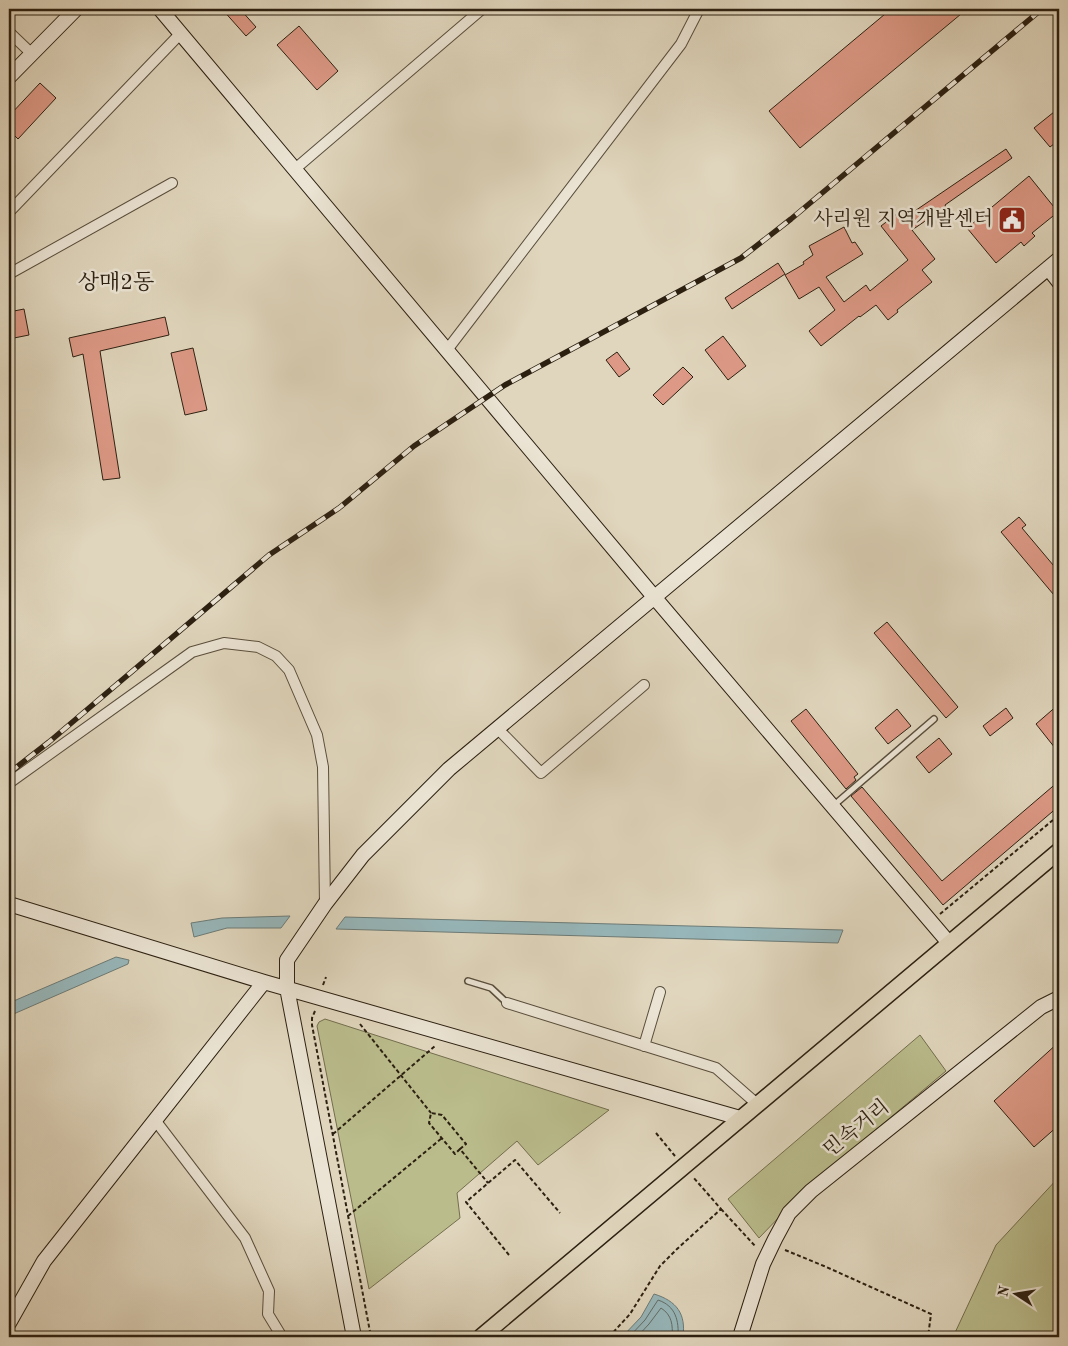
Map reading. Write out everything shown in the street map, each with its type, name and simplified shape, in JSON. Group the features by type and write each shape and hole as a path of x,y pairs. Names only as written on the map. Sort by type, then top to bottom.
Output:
{"main road":[{"path":"480,1337 1059,851"}],"street":[{"path":"9,77 76,9"},
{"path":"160,9 655,598 949,943"},
{"path":"295,170 482,9"},
{"path":"447,350 681,44 699,9"},
{"path":"9,32 32,54"},
{"path":"9,212 181,33"},
{"path":"9,274 172,183"},
{"path":"354,1337 287,988 287,960 363,855 449,768 1059,259"},
{"path":"1048,268 1059,282"},
{"path":"9,783 192,652 224,643 258,647 276,656 289,670 317,735 323,767 326,904"},
{"path":"498,729 541,773 644,684"},
{"path":"9,904 264,982 740,1118"},
{"path":"9,1323 44,1261 264,982"},
{"path":"644,1046 660,992"},
{"name":"민속거리","path":"740,1337 757,1282 772,1245 789,1213 811,1191 1041,1008 1059,998"},
{"path":"507,1004 716,1068 757,1104"},
{"path":"154,1120 245,1238 268,1291 268,1314 282,1337"}],"lane":[{"path":"833,807 934,719"},
{"path":"468,981 491,988 507,1004"}],"path":[{"path":"931,922 1059,815"},
{"path":"326,977 312,1018 312,1025 372,1337"},
{"path":"360,1024 431,1113 442,1115 466,1144 455,1154 430,1123 431,1113"},
{"path":"333,1134 435,1046"},
{"path":"656,1133 755,1247 772,1245 931,1314 928,1337"},
{"path":"348,1216 442,1138"},
{"path":"460,1149 488,1183"},
{"path":"508,1256 466,1202 515,1160 560,1213"},
{"path":"609,1337 630,1314 660,1266 677,1248 721,1209"}],"green space":[{"path":"325,1019 609,1110 538,1165 517,1141 457,1193 460,1218 369,1289 317,1026 319,1022"},
{"path":"920,1035 946,1071 812,1183 759,1238 728,1199"},
{"path":"1059,1177 1059,1337 953,1337 996,1245"}],"water":[{"path":"290,916 281,928 227,928 194,937 191,923 222,918"},
{"path":"345,917 843,930 838,943 336,929"},
{"path":"116,957 129,960 128,964 9,1016 9,1003"},
{"path":"654,1294 669,1300 678,1310 683,1322 683,1337 622,1337 641,1317"}],"building":[{"path":"222,9 240,9 256,27 246,36"},
{"path":"891,9 967,9 800,148 769,111"},
{"path":"299,26 338,71 317,90 277,45"},
{"path":"40,83 56,98 18,139 9,130 9,116"},
{"path":"1059,108 1059,140 1050,147 1034,128"},
{"path":"1006,149 1012,158 912,230 935,259 922,270 932,282 897,310 898,312 888,320 876,305 821,346 809,331 835,310 819,287 799,299 785,275 804,264 803,262 813,255 809,246 844,227 852,243 855,242 863,254 826,277 844,302 866,285 870,291 908,260 881,226 898,213 903,219"},
{"name":"사리원 지역개발센터","path":"1029,176 1058,212 1032,233 1035,236 1024,246 1021,242 996,263 967,228"},
{"path":"778,263 785,274 732,309 725,298"},
{"path":"24,309 29,335 9,339 9,312"},
{"path":"165,317 169,335 100,351 120,478 103,480 83,354 73,357 69,338"},
{"path":"723,336 746,366 728,380 705,350"},
{"path":"193,348 207,410 185,415 171,353"},
{"path":"617,352 630,369 619,377 606,360"},
{"path":"683,367 693,377 663,405 653,395"},
{"path":"1019,517 1026,525 1022,528 1059,572 1059,601 1001,532"},
{"path":"887,622 958,707 946,718 874,633"},
{"path":"1059,704 1059,753 1036,724"},
{"path":"1006,708 1013,718 990,736 983,726"},
{"path":"806,709 858,774 854,777 856,780 846,789 791,721"},
{"path":"897,709 911,726 888,744 875,728"},
{"path":"939,738 952,754 929,773 916,757"},
{"path":"1059,781 1059,806 943,905 851,796 862,787 942,881"},
{"path":"1059,1042 1059,1125 1034,1147 994,1101"}],"railway":[{"path":"9,773 49,742 269,555 339,508 414,446 505,385 741,258 791,219 1042,9"}],"place":[{"name":"사리원 지역개발센터","path":"1012,220"}],"district":[{"name":"상매2동","path":"116,283"}]}
